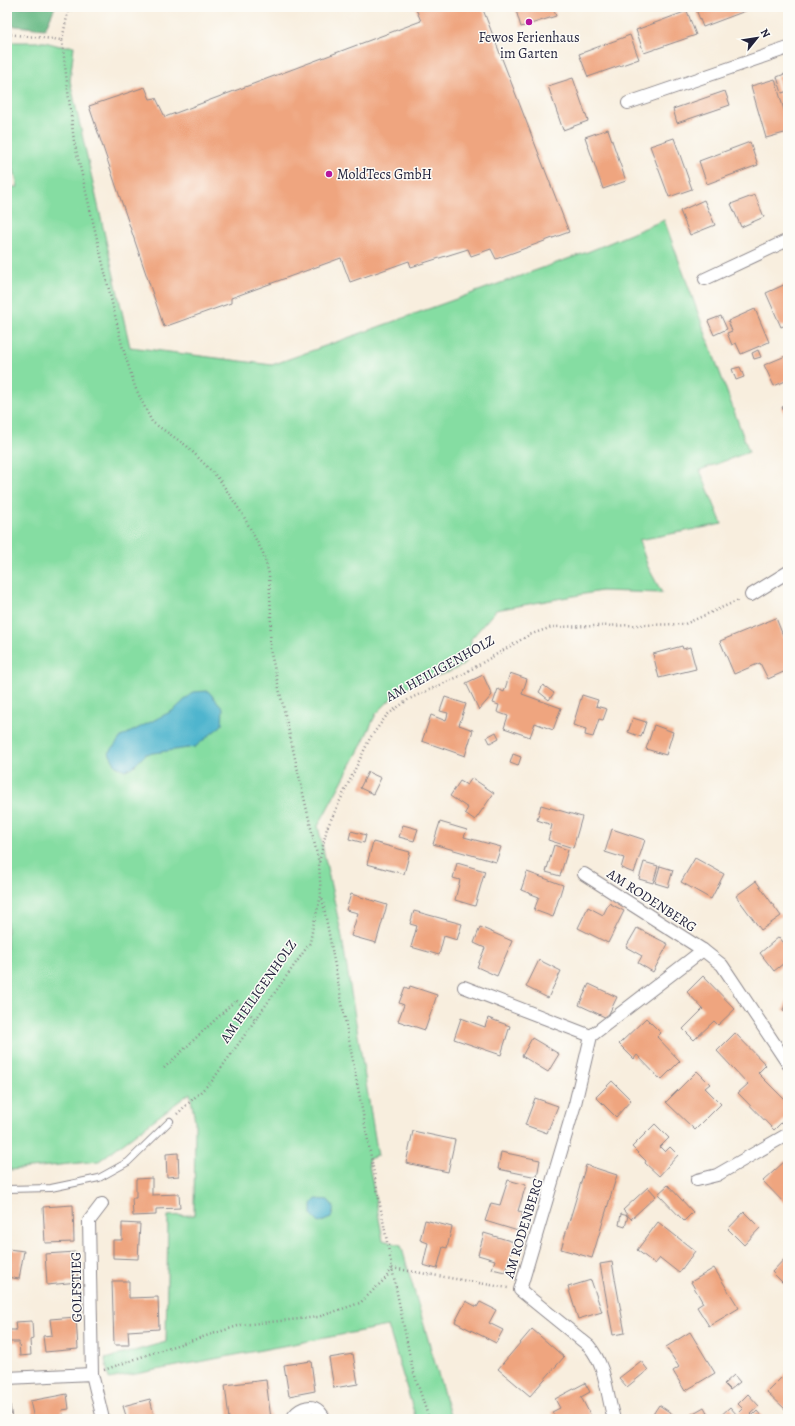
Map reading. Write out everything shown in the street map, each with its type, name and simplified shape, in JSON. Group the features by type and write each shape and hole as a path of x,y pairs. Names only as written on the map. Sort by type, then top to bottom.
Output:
{"street":[{"path":"628,103 788,48"},
{"path":"705,279 788,240"},
{"path":"751,595 788,572"},
{"name":"AM RODENBERG","path":"584,874 703,950 722,965 788,1064"},
{"name":"AM RODENBERG","path":"614,1419 602,1369 597,1356 589,1346 520,1290 575,1104 591,1036 703,950"},
{"path":"464,987 591,1036"},
{"path":"697,1180 717,1176 788,1134"},
{"name":"GOLFSTIEG","path":"102,1204 90,1221 92,1374 103,1419"},
{"path":"7,1378 92,1374"},
{"path":"292,1419 296,1412 304,1408 312,1407 319,1410 325,1419"}],"lane":[{"path":"7,1189 51,1188 99,1178 128,1162 170,1122"}],"path":[{"path":"81,7 68,12 62,40 74,141 122,345 135,387 152,422 187,446 219,479 243,516 263,553 269,574 271,614 270,649 319,863"},
{"path":"7,34 62,40"},
{"name":"AM HEILIGENHOLZ","path":"170,1122 212,1081 310,943 321,896 319,863 327,828 370,738 387,715 408,699 460,676 529,634 552,627 685,624 751,595"},
{"path":"321,896 412,1367 428,1419"},
{"path":"164,1068 236,1000 256,1020"},
{"path":"392,1268 520,1290"},
{"path":"92,1374 158,1350 242,1325 318,1318 360,1303 386,1278 392,1268"}],"green space":[{"path":"7,7 55,7 45,29 7,25"},
{"path":"7,42 45,42 60,46 74,46 70,81 130,347 272,365 590,251 664,220 749,452 700,470 722,524 639,540 648,567 662,593 601,591 496,610 471,639 470,654 463,665 449,672 417,682 394,696 376,714 360,748 318,826 341,932 378,1156 368,1159 383,1240 401,1245 451,1419 416,1419 388,1326 109,1379 105,1359 166,1342 168,1216 194,1215 195,1121 190,1093 99,1161 10,1170 7,1161 7,187 18,187 7,141"}],"water":[{"path":"208,691 223,708 222,725 195,747 146,754 133,767 125,770 116,766 109,753 121,737 174,710 193,692"},
{"path":"316,1199 328,1200 334,1207 331,1218 319,1223 312,1216 312,1204"}],"building":[{"name":"MoldTecs GmbH","path":"415,7 482,7 569,232 496,259 491,249 471,256 468,249 411,267 409,261 350,282 341,258 231,298 231,303 164,327 89,106 145,87 150,99 156,98 165,117 421,21"},
{"name":"Fewos Ferienhaus im Garten","path":"515,7 553,7 556,16 521,27"},
{"path":"695,7 756,7 703,27"},
{"path":"687,11 696,35 644,53 636,30"},
{"path":"630,35 639,59 588,77 579,54"},
{"path":"787,73 788,91 782,93 777,77"},
{"path":"573,78 588,121 563,130 548,86"},
{"path":"775,79 788,124 788,132 766,138 751,86"},
{"path":"725,91 730,105 677,123 673,109"},
{"path":"608,129 626,181 603,189 585,137"},
{"path":"674,138 692,189 669,197 650,146"},
{"path":"750,142 758,165 707,184 699,161"},
{"path":"755,195 764,217 741,227 731,204"},
{"path":"704,200 715,225 690,235 680,211"},
{"path":"788,283 788,324 781,327 766,293"},
{"path":"755,309 769,342 741,354 736,343 732,345 727,333 732,331 728,321"},
{"path":"721,316 727,329 714,335 708,321"},
{"path":"758,350 761,357 754,359 752,353"},
{"path":"788,355 788,380 774,386 764,365"},
{"path":"740,367 744,377 736,380 732,369"},
{"path":"788,405 788,423 782,407"},
{"path":"776,618 788,648 788,670 768,679 760,663 734,674 720,641"},
{"path":"682,646 683,649 690,647 696,669 659,678 653,654"},
{"path":"510,673 527,679 522,694 561,708 553,730 535,723 530,737 504,728 508,716 497,712 499,705 493,703 498,689 504,692"},
{"path":"483,675 492,695 479,710 466,683"},
{"path":"543,685 554,693 549,700 539,692"},
{"path":"582,695 598,700 596,706 607,709 603,720 599,719 593,737 585,735 586,729 573,725"},
{"path":"445,697 466,704 459,725 473,730 465,756 422,741 431,715 446,721 448,713 440,711"},
{"path":"633,718 646,722 641,737 628,732"},
{"path":"654,725 673,732 666,755 646,749"},
{"path":"496,732 499,738 490,743 487,737"},
{"path":"513,754 521,757 518,766 510,763"},
{"path":"368,772 381,778 373,794 360,788"},
{"path":"472,778 494,793 475,820 465,813 468,808 450,796 460,781 467,785"},
{"path":"541,805 582,817 573,848 548,840 552,825 537,820"},
{"path":"440,822 467,830 464,837 501,847 496,862 433,844"},
{"path":"403,825 418,829 414,841 399,837"},
{"path":"612,829 645,840 634,873 621,868 624,858 605,852"},
{"path":"351,831 366,835 364,843 349,839"},
{"path":"373,842 410,852 404,874 367,864"},
{"path":"554,845 568,850 560,876 546,872"},
{"path":"695,858 724,874 711,899 681,882"},
{"path":"644,862 658,866 653,883 639,879"},
{"path":"457,863 485,871 475,906 455,900 460,880 453,878"},
{"path":"660,866 673,870 668,887 655,883"},
{"path":"527,872 563,885 553,917 534,910 539,897 521,890"},
{"path":"756,881 781,916 761,930 736,896"},
{"path":"351,894 387,905 376,943 351,936 358,913 346,910"},
{"path":"609,903 624,911 608,943 578,928 588,907 603,915"},
{"path":"414,911 462,924 457,940 444,936 439,955 411,947 417,926 410,924"},
{"path":"480,927 512,941 497,976 477,967 485,948 474,943"},
{"path":"637,928 668,944 653,972 638,963 642,956 626,947"},
{"path":"779,937 788,948 788,960 774,971 760,953"},
{"path":"539,960 561,971 548,998 526,987"},
{"path":"703,976 735,1009 718,1025 714,1021 694,1040 683,1029 703,1009 687,992"},
{"path":"589,984 617,997 607,1018 579,1005"},
{"path":"410,986 437,995 425,1030 398,1021 404,1005 399,1003 405,987 409,989"},
{"path":"788,998 788,1012 783,1010"},
{"path":"461,1018 485,1027 488,1018 510,1026 501,1055 454,1039"},
{"path":"646,1018 661,1033 657,1037 680,1061 661,1080 637,1055 634,1059 619,1044"},
{"path":"735,1033 766,1065 758,1073 788,1103 788,1116 774,1130 738,1093 748,1084 717,1051"},
{"path":"532,1038 559,1054 548,1072 522,1056"},
{"path":"697,1071 710,1084 705,1088 721,1104 695,1130 666,1102"},
{"path":"612,1081 631,1100 616,1117 596,1097"},
{"path":"535,1098 558,1106 547,1133 525,1125"},
{"path":"655,1124 669,1138 660,1147 665,1152 670,1147 678,1155 659,1176 645,1163 646,1161 632,1147"},
{"path":"413,1131 455,1140 448,1172 406,1163"},
{"path":"501,1152 540,1160 537,1177 498,1169"},
{"path":"178,1153 179,1176 167,1177 166,1154"},
{"path":"785,1161 788,1164 788,1201 785,1204 763,1181"},
{"path":"586,1165 617,1175 592,1258 561,1249"},
{"path":"152,1178 152,1195 179,1194 180,1208 156,1209 156,1215 133,1216 132,1198 136,1198 136,1179"},
{"path":"508,1180 526,1185 518,1211 523,1212 518,1231 485,1221 491,1203 500,1205"},
{"path":"668,1185 693,1212 684,1221 658,1194"},
{"path":"648,1187 656,1196 631,1219 623,1210"},
{"path":"73,1205 74,1242 45,1243 43,1207"},
{"path":"744,1212 760,1228 744,1245 728,1229"},
{"path":"621,1214 628,1216 625,1227 619,1225"},
{"path":"425,1220 452,1227 447,1248 443,1247 437,1269 423,1265 428,1243 420,1240"},
{"path":"658,1222 695,1251 679,1273 660,1258 655,1264 637,1250"},
{"path":"122,1223 140,1224 138,1259 113,1258 113,1240 122,1240"},
{"path":"484,1233 514,1242 505,1272 492,1269 495,1260 478,1255"},
{"path":"8,1249 24,1251 19,1279 7,1277"},
{"path":"76,1252 78,1282 47,1285 45,1254"},
{"path":"788,1255 788,1288 772,1272"},
{"path":"612,1262 625,1333 613,1335 600,1264"},
{"path":"714,1268 739,1308 709,1326 697,1307 703,1303 691,1282"},
{"path":"591,1280 602,1312 578,1319 568,1287"},
{"path":"112,1281 129,1281 129,1298 158,1297 159,1329 128,1331 129,1345 114,1345"},
{"path":"466,1301 477,1307 480,1302 496,1310 489,1323 503,1330 496,1343 455,1322"},
{"path":"76,1317 78,1349 45,1352 43,1336 52,1335 50,1319"},
{"path":"32,1321 33,1339 30,1340 31,1355 20,1356 19,1342 7,1342 7,1330 16,1330 15,1322"},
{"path":"532,1329 564,1357 530,1396 498,1369"},
{"path":"690,1332 715,1373 685,1391 673,1371 679,1367 666,1347"},
{"path":"353,1354 358,1384 334,1388 329,1358"},
{"path":"311,1361 315,1391 289,1396 284,1365"},
{"path":"641,1361 648,1370 627,1387 619,1378"},
{"path":"788,1371 788,1406 785,1409 767,1392"},
{"path":"734,1375 740,1382 730,1390 724,1384"},
{"path":"266,1380 271,1419 229,1419 225,1385"},
{"path":"585,1383 590,1392 581,1397 592,1418 556,1419 552,1412 560,1408 555,1399"},
{"path":"67,1394 69,1409 62,1410 64,1419 34,1419 30,1401"},
{"path":"748,1394 759,1406 750,1414 752,1416 757,1411 764,1419 717,1419 730,1407 737,1415 743,1409 738,1404"},
{"path":"150,1399 155,1419 127,1419 123,1406"},
{"path":"7,1404 10,1404 12,1419 7,1419"},
{"path":"659,1405 680,1419 650,1419"},
{"path":"704,1407 710,1418 692,1419 690,1415"}],"place":[{"name":"Fewos Ferienhaus im Garten","path":"529,22"},
{"name":"MoldTecs GmbH","path":"329,174"}]}
